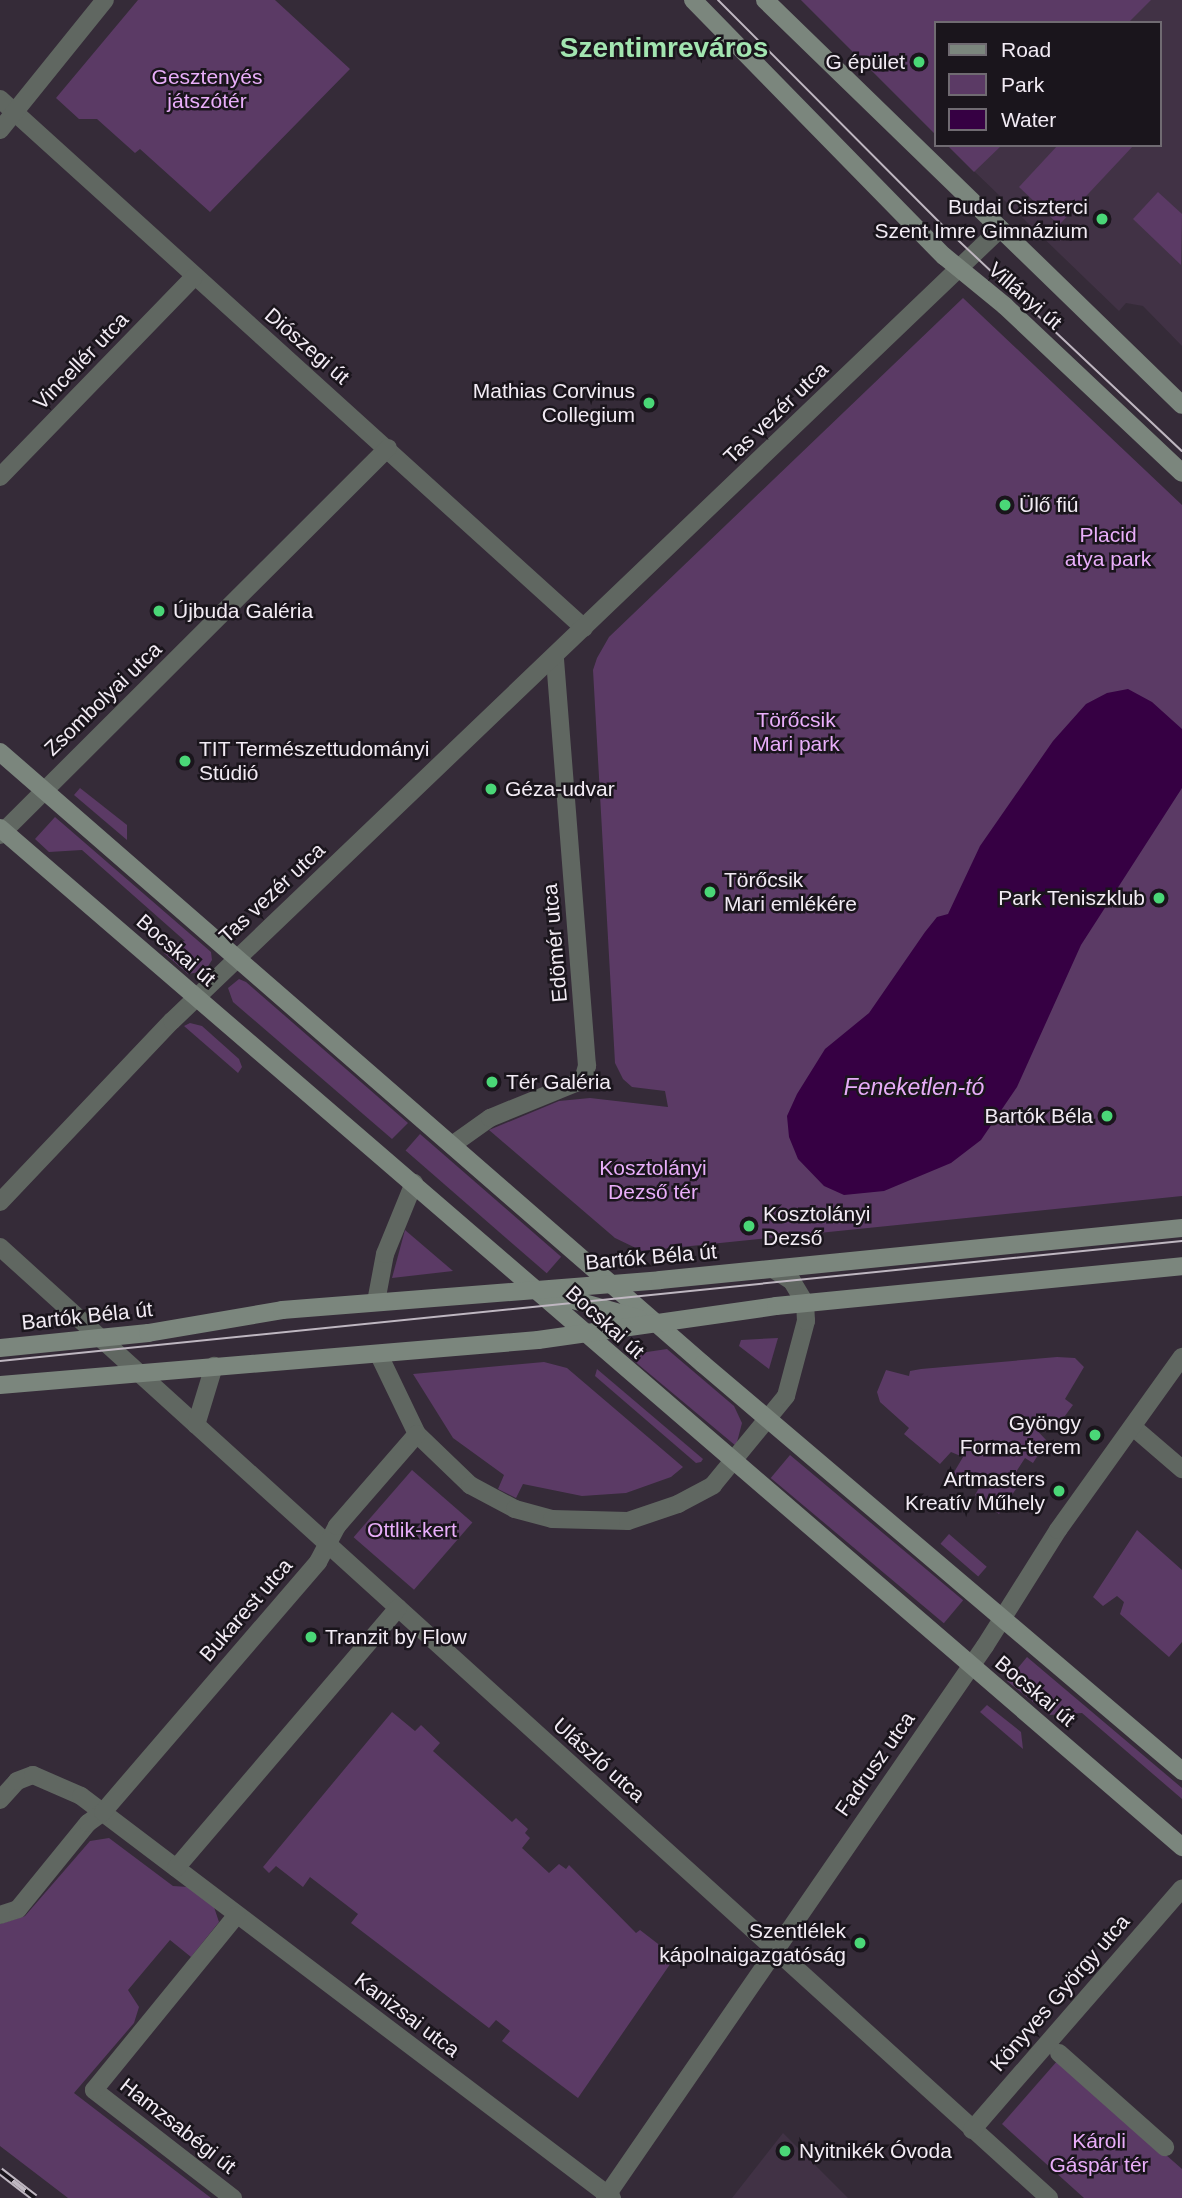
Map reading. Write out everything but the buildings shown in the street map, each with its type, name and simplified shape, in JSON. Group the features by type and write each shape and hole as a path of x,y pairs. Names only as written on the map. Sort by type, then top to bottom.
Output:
{"main road":[{"name":"Villányi út","path":"693,0 960,269 1182,473"},
{"name":"Villányi út","path":"765,0 1182,405"},
{"name":"Bocskai út","path":"0,752 653,1321 1182,1771"},
{"name":"Bocskai út","path":"1,831 414,1183 581,1333 1182,1847"},
{"name":"Bartók Béla út","path":"0,1348 101,1338 282,1310 611,1284 1182,1228"},
{"path":"0,1385 137,1371 379,1355 581,1333 653,1321 805,1303 1182,1266"},
{"path":"534,1288 599,1310 653,1321"}],"street":[{"path":"0,130 105,0"},
{"name":"Diószegi út","path":"0,99 584,628"},
{"name":"Tas vezér utca","path":"0,1202 237,958 999,230"},
{"name":"Vincellér utca","path":"0,477 194,277"},
{"name":"Zsombolyai utca","path":"1,831 388,449"},
{"name":"Edömér utca","path":"452,1145 489,1118 583,1080 587,1063 555,656"},
{"path":"376,1302 385,1254 414,1183"},
{"name":"Ulászló utca","path":"0,1247 972,2130"},
{"path":"379,1355 417,1434 433,1454 490,1498 533,1515 579,1522 628,1521 652,1515 704,1492 734,1464 771,1420 786,1396 806,1321 805,1303 792,1281 773,1269"},
{"name":"Fadrusz utca","path":"608,2197 773,1949 1003,1619 1058,1530 1182,1357"},
{"path":"196,1425 214,1366"},
{"path":"1133,1427 1182,1469"},
{"name":"Bukarest utca","path":"0,1915 18,1909 88,1823 103,1812 318,1562 337,1525 417,1434"},
{"path":"0,1800 22,1777 44,1777 103,1812 176,1868 398,1608"},
{"name":"Kanizsai utca","path":"176,1868 608,2197"},
{"name":"Könyves György utca","path":"972,2130 1182,1888"},
{"name":"Hamzsabégi út","path":"233,2198 94,2090 236,1916"},
{"path":"1059,2053 1165,2147"},
{"path":"972,2130 1049,2198"}],"shaded area":[{"name":"Budai Ciszterci Szent Imre Gimnázium","path":"801,0 1182,0 1182,346 1143,306 1126,303 1119,311 949,147 1161,147 1161,21 934,21 934,133"},
{"name":"Nyitnikék Óvoda","path":"783,2133 848,2198 732,2198"}],"green space":[{"name":"Gesztenyés játszótér","path":"138,0 275,0 350,69 210,212 140,149 135,153 97,119 79,119 56,98"},
{"path":"801,0 1151,0 1130,21 934,21 934,133"},
{"path":"949,147 1000,147 974,172"},
{"path":"1056,147 1132,147 1059,225 1019,187"},
{"path":"1158,192 1182,214 1181,265 1133,219"},
{"path":"963,298 1182,505 1182,1196 642,1251 615,1238 489,1130 559,1101 590,1098 668,1107 665,1091 632,1087 623,1079 615,1063 593,670 597,658 609,637"},
{"path":"80,788 127,825 127,840 74,795"},
{"path":"55,817 211,952 212,960 205,971 188,974 164,953 168,945 185,941 82,850 49,852 35,839"},
{"path":"239,979 246,982 408,1123 392,1139 233,1002 228,988"},
{"path":"190,1023 202,1026 239,1059 242,1067 238,1073 184,1026"},
{"path":"420,1134 561,1257 547,1273 406,1151"},
{"path":"405,1230 453,1271 392,1278"},
{"path":"778,1338 769,1369 739,1346 741,1340"},
{"path":"667,1349 734,1406 742,1423 736,1446 627,1355"},
{"path":"1057,1357 1075,1358 1084,1367 1065,1399 1073,1405 1056,1428 1041,1418 1032,1425 1047,1441 1033,1463 1025,1458 1016,1472 1024,1477 999,1514 975,1495 985,1477 975,1472 965,1484 953,1474 963,1457 951,1452 940,1464 904,1434 909,1428 880,1402 877,1392 886,1370 909,1376 910,1371 921,1369"},
{"path":"544,1362 567,1368 683,1467 671,1477 626,1493 582,1496 523,1484 516,1498 498,1489 504,1475 453,1438 413,1374"},
{"path":"597,1369 703,1459 701,1462 696,1463 595,1376"},
{"path":"790,1455 963,1600 944,1623 771,1478"},
{"name":"Ottlik-kert","path":"412,1470 472,1522 414,1590 354,1537"},
{"path":"1137,1530 1182,1570 1182,1642 1169,1657 1120,1614 1124,1602 1117,1596 1103,1606 1093,1597"},
{"path":"949,1534 987,1567 978,1577 940,1544"},
{"path":"1027,1657 1182,1788 1182,1799 1082,1713 1049,1715 1007,1681"},
{"path":"987,1705 1021,1732 1023,1749 980,1712"},
{"path":"392,1712 415,1731 421,1725 440,1743 433,1751 512,1822 516,1818 528,1829 525,1833 530,1838 522,1848 549,1873 559,1864 566,1869 569,1865 636,1933 640,1930 675,1957 578,2098 502,2041 510,2031 496,2020 489,2028 351,1923 358,1914 310,1877 303,1887 276,1866 269,1873 263,1867"},
{"path":"109,1838 173,1886 188,1887 214,1907 219,1922 191,1957 170,1940 128,1990 139,2007 134,2023 74,2093 211,2198 68,2198 0,2146 0,1924 25,1916 90,1841"},
{"name":"Károli Gáspár tér","path":"1058,2060 1182,2169 1182,2198 1084,2198 1002,2124"}],"water":[{"name":"Feneketlen-tó","path":"1128,689 1152,702 1182,729 1182,788 1081,945 1017,1087 981,1140 951,1163 884,1191 844,1195 824,1186 798,1159 789,1137 787,1116 797,1094 825,1049 869,1013 925,932 937,917 948,914 980,846 1053,741 1086,704 1107,693"}],"tram line":[{"path":"718,0 943,226 1182,451"},
{"path":"0,1361 1182,1241"}],"railway":[{"path":"0,2171 35,2198"}],"place":[{"name":"G épület","path":"919,62"},
{"name":"Budai Ciszterci Szent Imre Gimnázium","path":"1102,219"},
{"name":"Mathias Corvinus Collegium","path":"649,403"},
{"name":"Ülő fiú","path":"1005,505"},
{"name":"Újbuda Galéria","path":"159,611"},
{"name":"TIT Természettudományi Stúdió","path":"185,761"},
{"name":"Géza-udvar","path":"491,789"},
{"name":"Törőcsik Mari emlékére","path":"710,892"},
{"name":"Park Teniszklub","path":"1159,898"},
{"name":"Tér Galéria","path":"492,1082"},
{"name":"Bartók Béla","path":"1107,1116"},
{"name":"Kosztolányi Dezső","path":"749,1226"},
{"name":"Gyöngy Forma-terem","path":"1095,1435"},
{"name":"Artmasters Kreatív Műhely","path":"1059,1491"},
{"name":"Tranzit by Flow","path":"311,1637"},
{"name":"Szentlélek kápolnaigazgatóság","path":"860,1943"},
{"name":"Nyitnikék Óvoda","path":"785,2151"}],"district":[{"name":"Szentimreváros","path":"664,48"}],"park label":[{"name":"Placid atya park","path":"1108,547"},
{"name":"Törőcsik Mari park","path":"796,732"},
{"name":"Kosztolányi Dezső tér","path":"653,1180"}]}
